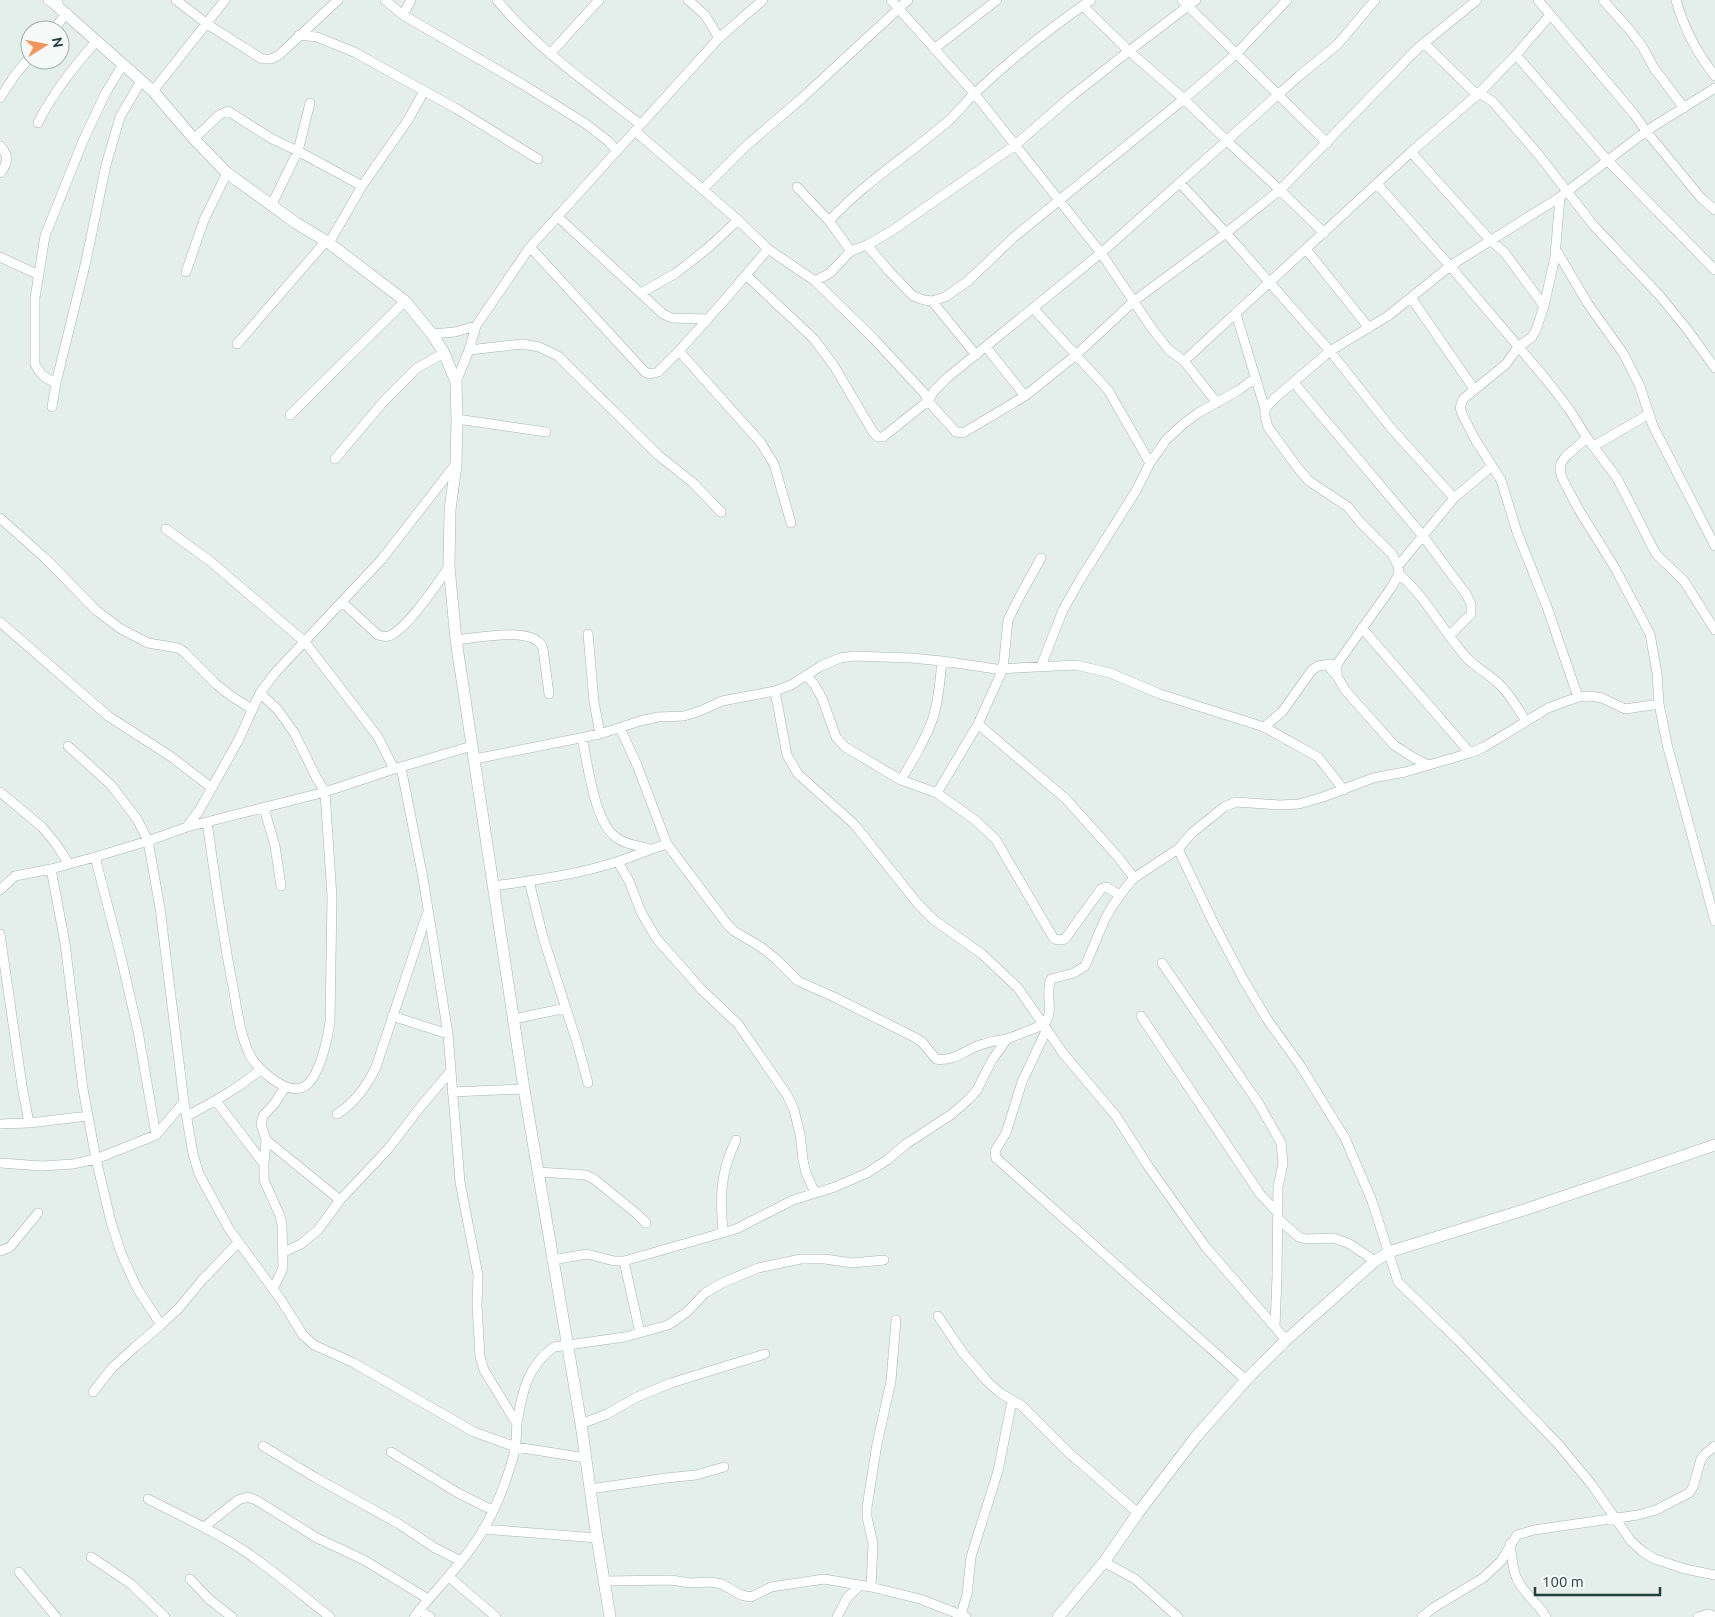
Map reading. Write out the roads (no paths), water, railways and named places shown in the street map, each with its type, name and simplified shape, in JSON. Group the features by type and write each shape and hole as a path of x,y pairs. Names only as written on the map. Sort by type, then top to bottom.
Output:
{"street":[{"path":"48,0 60,7 153,91 194,139 227,173 271,206 327,242 405,301 432,334 444,353 456,382 456,465 450,510 449,567 456,640 524,1089 581,1424 610,1617"},
{"path":"176,0 207,24 262,59 271,59 279,55 338,0"},
{"path":"153,91 225,0"},
{"path":"385,0 403,15 570,114 608,141 617,151"},
{"path":"403,15 411,0"},
{"path":"497,0 508,14 550,54 638,128 768,249 815,281 921,389 928,401 956,432 963,433 1025,396 1076,355 1134,301 1226,233 1280,190 1424,43 1477,0"},
{"path":"550,54 599,0"},
{"path":"688,0 705,15 718,38"},
{"path":"456,382 476,326 530,247 718,38 763,0"},
{"path":"891,0 974,93 1014,146 1101,253 1153,330 1169,350 1184,361 1217,403"},
{"path":"703,189 746,146 802,98 908,0"},
{"path":"934,50 997,0"},
{"path":"829,220 866,186 948,121 974,93 1091,0"},
{"path":"815,281 830,272 851,251 867,245 1014,146 1185,3 1196,0"},
{"path":"867,245 913,296 932,301 945,296 968,281 1014,237 1060,202 1184,99 1237,53 1287,0"},
{"path":"746,275 814,339 834,366 873,432 878,437 883,437 928,401 934,390 1101,253 1338,44 1375,0"},
{"path":"1538,0 1634,114 1701,198 1715,210"},
{"path":"1603,0 1642,46 1654,68 1684,108"},
{"path":"1676,0 1689,36 1715,76"},
{"path":"1185,3 1326,143"},
{"path":"1083,6 1128,51 1184,99 1324,233"},
{"path":"56,20 60,7"},
{"path":"1184,361 1270,284 1411,152 1477,95 1516,55 1550,15"},
{"path":"299,35 317,37 354,52 457,109 538,159"},
{"path":"38,123 46,107 65,79 97,40"},
{"path":"1424,43 1477,95 1483,95 1493,102 1564,194 1660,296 1715,368"},
{"path":"1516,55 1607,160 1715,270"},
{"path":"56,383 43,377 38,372 35,364 35,298 46,236 83,141 105,94 123,64"},
{"path":"0,98 20,69"},
{"path":"52,407 106,165 120,117 141,81"},
{"path":"1265,409 1275,398 1330,351 1370,328 1412,298 1450,266 1564,194 1646,131 1715,88"},
{"path":"237,344 327,242 362,186 408,120 424,91"},
{"path":"271,206 298,151 310,103"},
{"path":"194,139 219,115 228,111 272,139 362,186"},
{"path":"0,146 7,156 7,164 0,174"},
{"path":"1411,152 1490,240 1505,253 1544,306"},
{"path":"186,272 204,220 227,173"},
{"path":"1180,183 1330,351 1391,428 1454,498"},
{"path":"1377,184 1450,266 1569,409 1617,478 1656,554 1684,581 1715,630"},
{"path":"797,188 829,220 851,251"},
{"path":"1564,194 1555,257 1544,306 1536,330 1532,337 1518,348 1494,376 1463,399 1460,408 1471,432 1501,480 1517,532 1547,607 1578,697"},
{"path":"557,216 663,314 672,318 708,320"},
{"path":"641,294 676,273 708,248 738,220"},
{"path":"530,247 645,372 650,374 658,372 708,320 768,249"},
{"path":"1555,248 1588,304 1623,353 1668,457 1715,546"},
{"path":"1306,249 1370,328"},
{"path":"0,257 39,275"},
{"path":"1412,298 1474,389"},
{"path":"290,415 405,301"},
{"path":"932,301 976,355"},
{"path":"1033,308 1108,390 1150,463"},
{"path":"1236,314 1265,409 1268,427 1309,481 1348,507 1392,554 1399,570 1417,591 1449,636 1479,670 1504,689 1526,721"},
{"path":"432,334 456,332 476,326"},
{"path":"469,350 522,344 539,347 558,356 658,455 692,482 722,512"},
{"path":"986,347 1025,396"},
{"path":"679,350 761,442 774,464 791,523"},
{"path":"335,459 384,401 417,368 444,353"},
{"path":"1041,666 1063,610 1137,489 1150,463 1166,440 1198,413 1240,390 1255,378"},
{"path":"1294,383 1423,536 1466,594 1471,604 1471,614 1449,636"},
{"path":"1594,446 1649,414"},
{"path":"457,419 546,432"},
{"path":"1588,438 1566,456 1561,463 1562,478 1579,510 1615,568 1650,634 1657,673 1659,704 1667,744 1715,921"},
{"path":"187,826 212,788 239,739 260,693 275,673 382,559 456,465"},
{"path":"1337,676 1337,664 1390,588 1399,570 1423,536 1454,498 1492,466"},
{"path":"0,518 45,558 103,616 121,629 148,643 178,648 216,684 252,709"},
{"path":"166,529 218,567 306,642 378,738 398,768 415,837 448,1034 460,1182 469,1234 475,1251 478,1275 477,1305 480,1357 484,1370 517,1424"},
{"path":"937,794 978,724 1003,669 1008,620 1041,558"},
{"path":"342,602 378,635 389,636 402,627 410,618 449,567"},
{"path":"0,622 108,716 170,756 212,788"},
{"path":"1362,628 1470,753"},
{"path":"588,634 594,702 600,734"},
{"path":"456,640 516,635 536,638 542,643 549,694"},
{"path":"475,759 600,734 658,717 684,716 700,712 722,701 775,691 791,685 821,666 840,658 854,656 911,658 1003,669 1076,665 1110,673 1160,694 1264,727 1318,757 1344,790"},
{"path":"901,780 916,755 933,717 938,697 942,661"},
{"path":"1264,727 1285,708 1312,670 1318,666 1337,664"},
{"path":"1327,665 1337,676 1345,690 1394,745 1428,765"},
{"path":"806,675 822,698 836,737 845,747 901,780 937,794 975,820 996,840 1054,939 1060,940 1065,938 1102,889 1106,887 1120,895"},
{"path":"775,691 787,755 798,774 854,824 918,904 934,920 982,954 1018,988 1071,1064 1116,1116 1148,1166 1205,1246 1286,1340"},
{"path":"207,822 218,903 241,1030 248,1050 261,1069 285,1087 301,1088 311,1079 321,1060 327,1041 330,1021 332,897 325,792 295,734 278,710 260,693"},
{"path":"1246,1380 996,1158 995,1151 1006,1133 1022,1082 1045,1028 1049,1014 1047,993 1051,979 1074,973 1085,966 1105,919 1120,895 1134,878 1178,849 1192,833 1224,807 1236,802 1289,805 1310,801 1344,790 1359,782 1405,772 1470,753 1484,747 1548,708 1578,697 1592,696 1602,698 1625,709 1659,704"},
{"path":"978,724 1066,799 1118,857 1134,878"},
{"path":"620,728 637,765 667,844 727,924 734,931 761,947 776,959 798,981 916,1038 922,1042 936,1059 952,1058 982,1044 1045,1028"},
{"path":"582,738 598,811 608,830 620,840 650,848"},
{"path":"68,746 111,785 137,819 148,841 160,908 186,1116 199,1174 238,1243 308,1340 354,1363 474,1432 516,1447 586,1458"},
{"path":"0,877 14,876 70,864 148,841 187,826 325,792 472,746"},
{"path":"0,792 42,827 70,864"},
{"path":"264,808 275,846 281,886"},
{"path":"494,886 585,871 618,862 650,848 667,844"},
{"path":"1178,849 1212,922 1267,1019 1300,1065 1345,1138 1372,1201 1398,1282 1458,1340 1559,1445 1615,1517 1631,1541 1655,1559 1685,1569 1715,1575"},
{"path":"95,857 138,1031 156,1134"},
{"path":"618,862 629,881 641,912 656,938 702,990 738,1024 787,1095 794,1110 800,1134 806,1173 815,1193"},
{"path":"51,869 66,943 83,1089 96,1159 111,1222 121,1253 137,1288 161,1325"},
{"path":"0,890 14,876"},
{"path":"529,881 543,937 588,1083"},
{"path":"338,1114 352,1104 367,1086 376,1067 428,912"},
{"path":"0,934 29,1123"},
{"path":"1162,963 1259,1104 1281,1142 1283,1162 1278,1187 1275,1327"},
{"path":"514,1019 566,1008"},
{"path":"392,1016 448,1034"},
{"path":"1141,1016 1260,1194 1277,1215 1299,1237 1306,1239 1334,1238 1348,1243 1375,1261"},
{"path":"552,1260 587,1254 614,1261 624,1261 736,1229 793,1200 835,1187 867,1173 952,1114 977,1090 992,1060 1008,1038"},
{"path":"186,1116 216,1101 246,1082 261,1069"},
{"path":"284,1252 302,1244 318,1230 340,1200 388,1150 450,1072"},
{"path":"273,1289 283,1268 284,1252 280,1216 264,1180 266,1140 262,1129 262,1120 285,1087"},
{"path":"452,1092 524,1089"},
{"path":"216,1101 264,1164"},
{"path":"0,1163 42,1166 73,1164 96,1159 156,1134 184,1102"},
{"path":"0,1124 29,1123 88,1116"},
{"path":"266,1140 340,1200"},
{"path":"723,1232 722,1190 724,1170 727,1158 736,1140"},
{"path":"1058,1617 1104,1562 1195,1438 1246,1380 1286,1340 1375,1261 1389,1252 1527,1210 1715,1145"},
{"path":"538,1172 586,1175 594,1178 637,1214 646,1224"},
{"path":"0,1251 10,1247 38,1214"},
{"path":"93,1392 112,1368 179,1308 203,1279 238,1243"},
{"path":"430,1617 416,1613 461,1562 483,1529 509,1472 516,1447 517,1424 527,1380 535,1364 554,1347 608,1340 668,1325 687,1312 705,1293 722,1282 758,1268 801,1259 825,1259 852,1263 884,1260"},
{"path":"624,1261 640,1333"},
{"path":"938,1316 963,1353 1000,1393 1021,1405 1068,1452 1138,1514"},
{"path":"871,1587 873,1544 867,1517 868,1501 877,1444 891,1381 896,1320"},
{"path":"581,1424 671,1383 766,1354"},
{"path":"605,1581 671,1580 690,1583 711,1582 722,1584 741,1595 751,1597 771,1587 818,1579 871,1587 920,1599 963,1616 972,1557 998,1471 1012,1401"},
{"path":"263,1446 461,1562"},
{"path":"1422,1617 1433,1608 1490,1573 1501,1561 1510,1544 1517,1536 1534,1530 1648,1512 1688,1493 1694,1487 1701,1459 1715,1446"},
{"path":"391,1452 458,1493 492,1510"},
{"path":"590,1489 696,1475 724,1467"},
{"path":"204,1527 238,1500 248,1497 256,1500 317,1538 364,1560 428,1600"},
{"path":"148,1499 204,1527 244,1550 282,1577 330,1617"},
{"path":"483,1529 597,1538"},
{"path":"1510,1544 1516,1578 1546,1617"},
{"path":"91,1557 131,1584 165,1617"},
{"path":"1104,1562 1135,1579 1178,1617"},
{"path":"18,1572 56,1617"},
{"path":"449,1577 496,1617"},
{"path":"190,1579 210,1600 232,1617"},
{"path":"838,1617 848,1598 858,1586"},
{"path":"1698,1617 1708,1614 1715,1617"}]}
